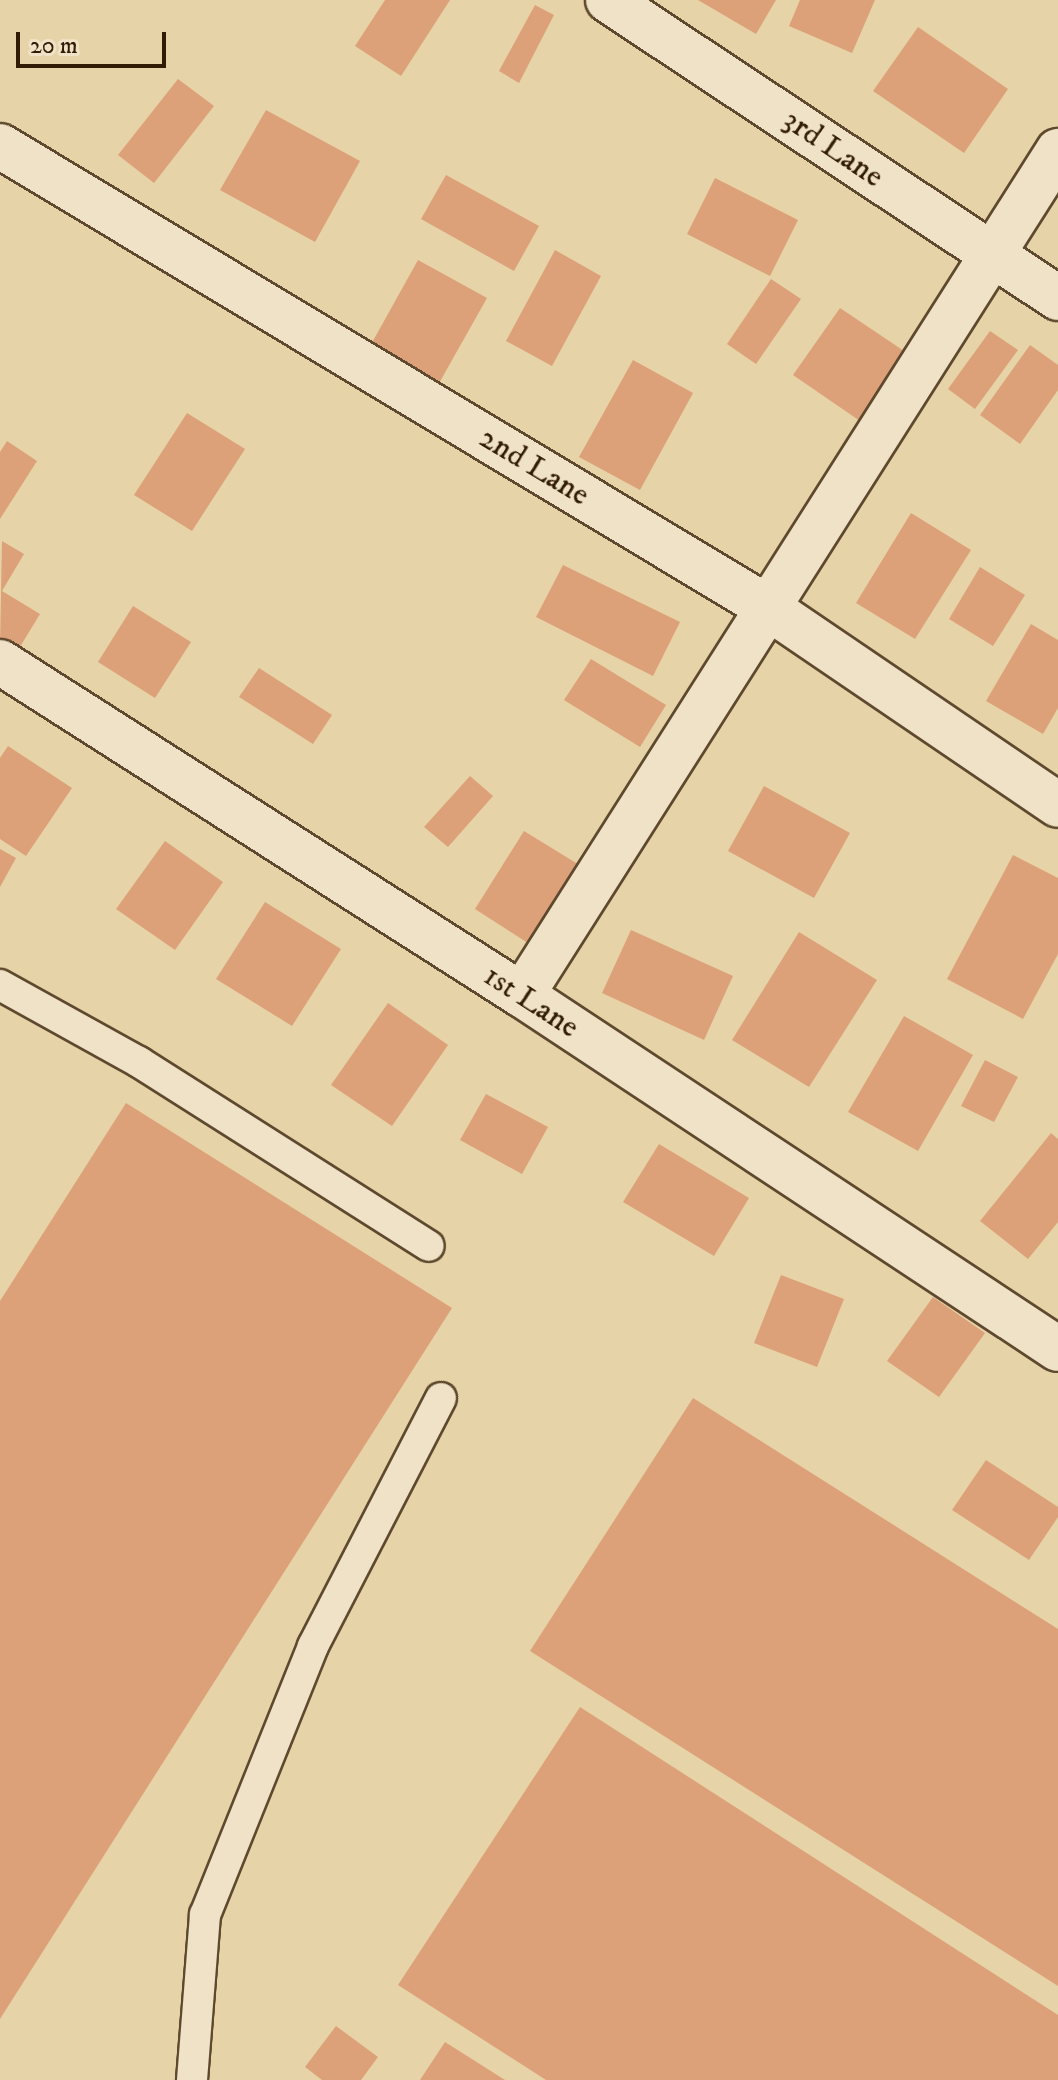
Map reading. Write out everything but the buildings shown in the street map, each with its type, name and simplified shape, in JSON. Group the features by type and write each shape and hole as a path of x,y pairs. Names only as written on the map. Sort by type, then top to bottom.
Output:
{"street":[{"name":"3rd Lane","path":"608,0 1058,298"},
{"name":"2nd Lane","path":"0,146 767,607 1058,805"},
{"path":"522,995 989,253 1058,151"},
{"name":"1st Lane","path":"0,662 522,995 1058,1349"}],"lane":[{"path":"0,985 139,1062 429,1246"},
{"path":"192,2080 205,1915 313,1646 441,1398"}]}
